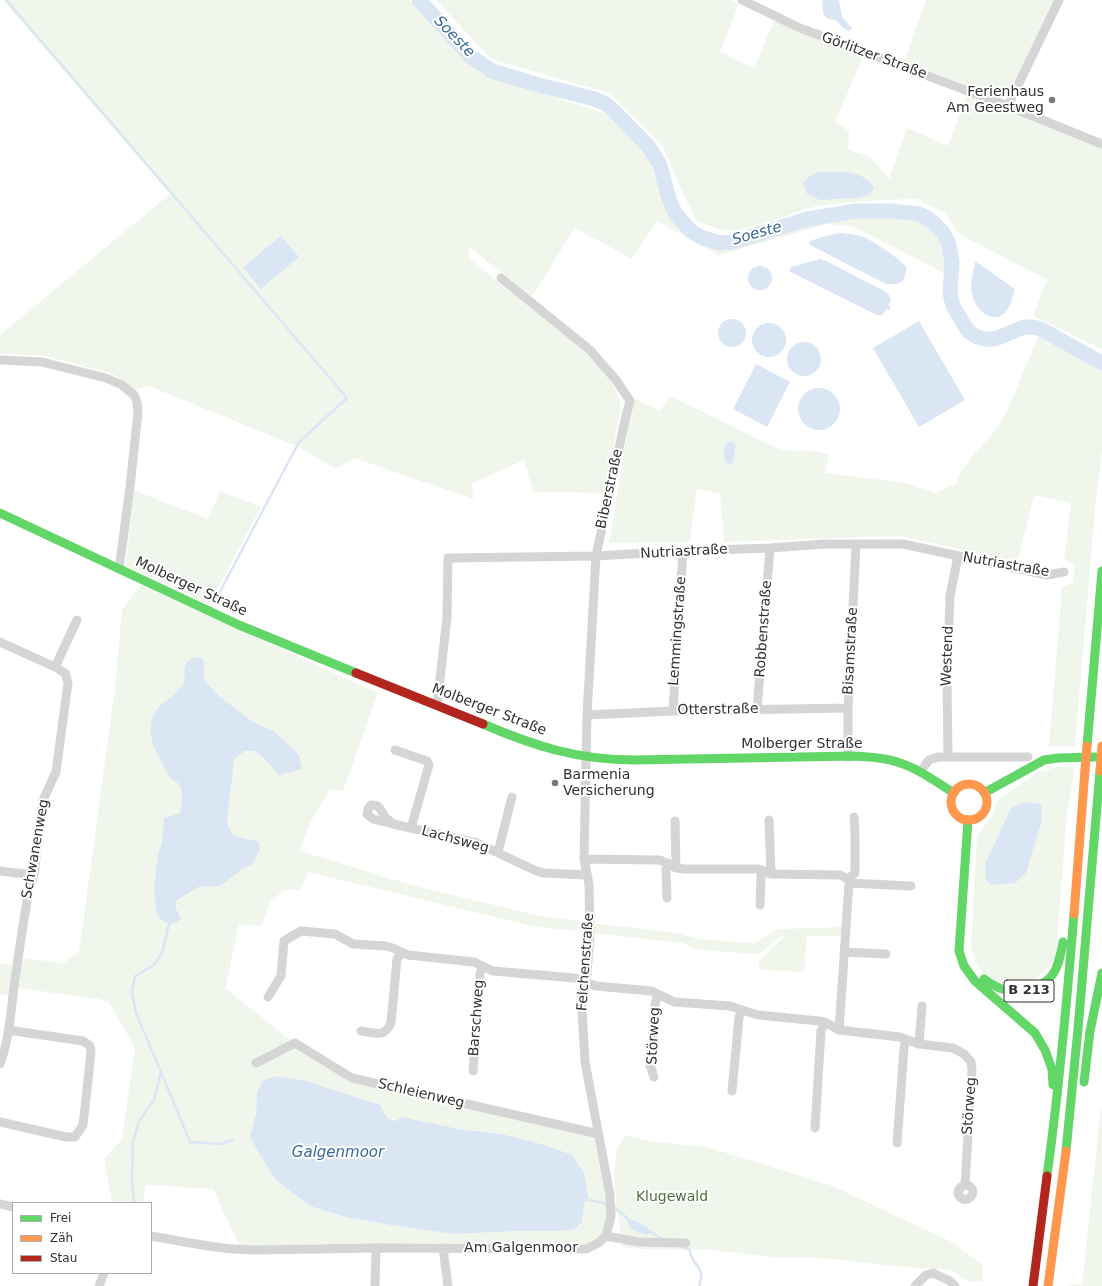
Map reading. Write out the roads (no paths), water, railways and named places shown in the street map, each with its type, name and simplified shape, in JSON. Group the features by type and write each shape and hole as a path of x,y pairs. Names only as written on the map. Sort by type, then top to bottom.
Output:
{"main road":[{"name":"Molberger Straße","path":"0,513 239,625 407,694 436,704 512,737 560,752 587,758 630,760 848,757 888,759 906,765 920,772 954,793"},
{"name":"B 213","path":"1033,1286 1055,1118 1067,998 1102,571"},
{"path":"1048,1286 1070,1116 1085,961 1102,743"},
{"path":"984,793 1044,760 1102,756"},
{"path":"972,785 978,786 984,793 987,801 987,807 981,817 975,820 968,820 958,817 954,812 951,801 954,793 960,787 972,785"},
{"path":"962,907 968,820"},
{"name":"B 213","path":"962,907 963,941 969,962 974,971 991,985 1003,991 1014,993 1029,992 1046,982 1059,963 1076,880"},
{"name":"B 213","path":"962,907 959,951 964,966 975,981 1035,1033 1045,1050 1052,1069 1055,1118"},
{"path":"1070,1116 1082,1095 1090,1031 1102,973"}],"street":[{"name":"Görlitzer Straße","path":"742,0 800,28 1008,106 1102,144"},
{"path":"1008,106 1058,0"},
{"name":"Biberstraße","path":"501,278 590,350 616,380 630,401 596,556 587,715 587,758"},
{"name":"Molberger Straße","path":"0,360 42,362 106,378 122,385 134,395 137,402 138,412 119,569"},
{"name":"Nutriastraße","path":"436,704 438,698 447,617 448,558 596,556 825,544 903,544 1047,575 1064,572"},
{"name":"Bisamstraße","path":"848,757 848,708 856,545"},
{"name":"Robbenstraße","path":"757,710 770,548"},
{"name":"Lemmingstraße","path":"673,711 683,551"},
{"name":"Westend","path":"948,757 947,679 950,596 958,556"},
{"path":"55,668 77,620"},
{"name":"Schwanenweg","path":"0,642 65,673 68,683 56,772 43,800 34,875 28,897 5,1035 5,1050 0,1064"},
{"name":"Otterstraße","path":"587,715 673,711 848,708"},
{"name":"Lachsweg","path":"395,750 427,761 429,765 411,828"},
{"path":"920,772 929,760 938,757 1028,757"},
{"name":"Felchenstraße","path":"587,758 584,858 589,884 590,923 587,974 581,993 585,1062 610,1195 611,1216 606,1236"},
{"name":"Lachsweg","path":"498,852 512,797"},
{"path":"839,1030 848,881 855,873 854,817"},
{"path":"767,872 769,820"},
{"path":"672,865 675,821"},
{"name":"Lachsweg","path":"393,824 477,843 532,870 543,873 587,875"},
{"path":"584,858 660,860 685,870 758,869 767,872 840,875 848,881 911,886"},
{"path":"667,898 666,869 672,865"},
{"path":"0,871 34,875"},
{"path":"760,905 761,876 767,872"},
{"name":"Barschweg","path":"268,997 281,976 284,941 301,931 335,934 353,944 385,946 393,948 408,956 474,962 493,971 574,978 584,982"},
{"path":"844,952 886,954"},
{"path":"361,1031 380,1034 388,1030 391,1023 396,960 402,953"},
{"name":"Barschweg","path":"473,1071 480,973 482,966"},
{"name":"Störweg","path":"584,982 596,986 652,991 674,1002 730,1006 758,1015 825,1022 839,1030 900,1037 919,1044 953,1048 964,1054 971,1062 972,1069 965,1185"},
{"name":"Störweg","path":"654,1077 650,1065 655,1004 658,995"},
{"path":"919,1044 922,1006"},
{"path":"732,1091 739,1017 742,1010"},
{"path":"815,1128 821,1031 825,1022"},
{"path":"0,1122 66,1137 75,1137 82,1125 91,1050 89,1045 83,1040 5,1035"},
{"path":"897,1143 904,1048 906,1039"},
{"name":"Schleienweg","path":"256,1062 295,1042 352,1078 599,1134"},
{"path":"0,1204 12,1207"},
{"name":"Am Galgenmoor","path":"152,1236 192,1244 240,1250 376,1248 586,1249 598,1243 606,1236"},
{"path":"606,1236 638,1242 686,1243"},
{"path":"375,1286 376,1248"},
{"path":"443,1248 448,1286"},
{"path":"915,1286 926,1275 933,1273 950,1281 955,1286"},
{"path":"100,1286 104,1274"}],"water":[{"path":"822,0 839,0 842,17 852,28 849,31 843,28 836,20 825,16"},
{"path":"819,172 842,172 864,177 874,188 870,195 857,198 820,200 807,194 803,183 810,176"},
{"path":"840,233 864,237 904,264 907,268 903,281 897,284 886,284 810,245 809,242 813,240"},
{"path":"281,236 299,257 261,289 243,267"},
{"path":"820,259 886,292 890,296 891,301 888,305 891,307 889,310 887,309 882,315 877,315 789,271 791,267"},
{"path":"975,261 1015,289 1010,305 1003,315 992,317 987,315 978,308 975,303 971,289"},
{"path":"760,266 769,269 772,278 769,287 760,290 751,287 748,278 751,269"},
{"path":"732,319 742,323 746,333 742,343 732,347 722,343 718,333 722,323"},
{"path":"919,321 965,400 919,427 873,348"},
{"path":"769,323 781,328 786,340 781,352 769,357 757,352 752,340 757,328"},
{"path":"804,342 816,347 821,359 816,371 804,376 792,371 787,359 792,347"},
{"path":"756,364 790,382 767,427 733,409"},
{"path":"819,388 834,394 840,409 834,424 819,430 804,424 798,409 804,394"},
{"path":"727,442 732,442 735,444 735,453 732,464 728,465 724,454"},
{"path":"200,657 204,661 204,680 220,697 253,722 274,731 300,756 302,769 279,775 262,756 254,751 244,751 234,760 227,821 229,828 239,837 259,842 260,851 251,865 244,868 220,886 198,887 176,901 176,909 181,918 176,923 169,924 161,920 156,912 154,887 158,854 162,842 164,818 180,813 182,793 179,785 176,781 171,779 161,763 153,744 151,726 153,717 158,708 174,695 185,682 185,665 187,662 194,658"},
{"path":"1025,802 1041,804 1042,820 1026,873 1015,883 992,885 986,880 985,864 1011,808"},
{"name":"Galgenmoor","path":"277,1076 306,1081 380,1105 387,1118 396,1121 401,1117 459,1129 502,1134 545,1145 572,1155 584,1173 589,1200 584,1203 582,1223 575,1229 564,1231 517,1231 453,1234 350,1218 310,1206 276,1180 258,1152 250,1136 256,1113 257,1092 264,1080"},
{"path":"628,1219 645,1225 651,1232 647,1235 635,1231 627,1222"}],"waterway":[{"path":"6,0 347,398 299,442 215,601"},
{"name":"Soeste","path":"419,0 470,56 492,71 535,84 595,99 606,104 649,147 660,165 669,199 675,213 692,232 703,238 720,243 732,242 808,219 856,211 891,211 919,214 935,224 944,234 949,244 952,262 950,293 953,306 968,331 977,337 995,339 1024,327 1033,327 1041,329 1102,363"},
{"path":"169,924 162,953 154,965 135,976 132,992 136,1013 190,1142 221,1144 233,1140"},
{"path":"134,1201 132,1182 133,1142 139,1121 154,1100 161,1072"},
{"path":"589,1200 608,1204"},
{"path":"613,1206 628,1219"},
{"path":"651,1232 663,1239"},
{"path":"682,1247 690,1250 691,1256 700,1270 701,1279 699,1286"}],"place":[{"name":"Ferienhaus Am Geestweg","path":"1052,100"},
{"name":"Barmenia Versicherung","path":"555,783"}],"park label":[{"name":"Klugewald","path":"672,1197"}]}
